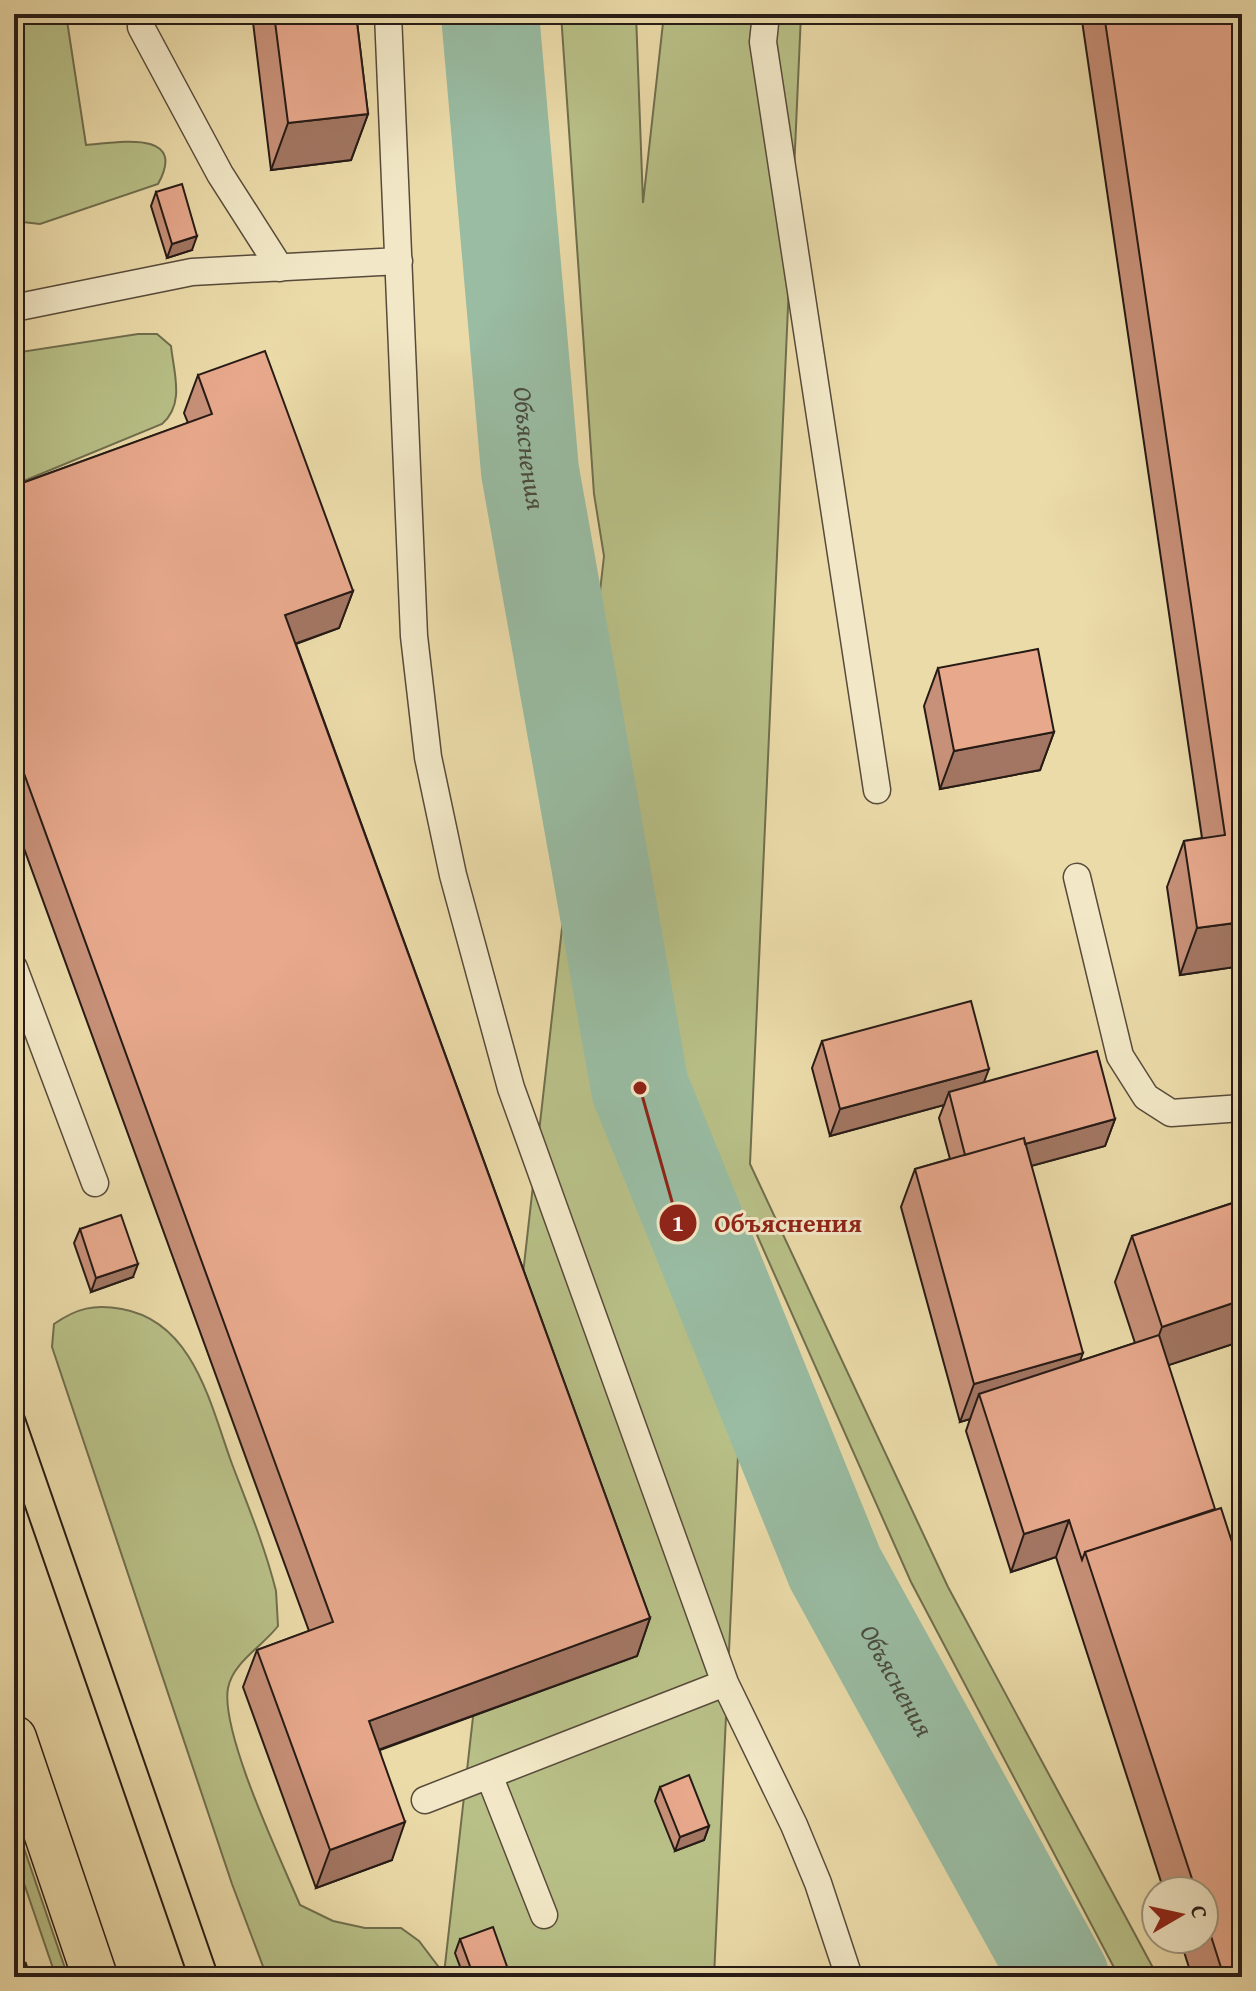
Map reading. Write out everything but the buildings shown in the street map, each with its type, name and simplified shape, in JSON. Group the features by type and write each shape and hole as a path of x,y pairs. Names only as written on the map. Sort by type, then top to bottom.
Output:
{"main road":[{"path":"16,1754 95,1977"}],"lane":[{"path":"388,14 414,636 428,757 453,875 511,1088 725,1683 794,1825 818,1883 849,1977"},
{"path":"766,14 763,42 877,790"},
{"path":"141,27 220,174 280,268"},
{"path":"14,308 192,272 399,261"},
{"path":"1077,877 1120,1056 1146,1097 1171,1113 1242,1108"},
{"path":"14,968 95,1183"},
{"path":"425,1800 725,1683"},
{"path":"489,1775 544,1915"}],"path":[{"path":"14,1934 26,1977"},
{"path":"14,1966 26,1977"}],"green space":[{"path":"14,14 66,14 86,145 130,142 156,147 164,154 165,166 158,184 40,224 14,221"},
{"path":"561,14 636,14 643,203 664,14 801,14 750,1164 948,1587 1140,1944 1140,1955 1146,1955 1158,1977 1119,1977 911,1582 749,1217 714,1977 267,1977 232,1884 52,1347 54,1324 70,1314 94,1307 122,1309 146,1317 166,1330 183,1348 196,1369 256,1527 276,1591 278,1626 242,1662 228,1688 233,1734 267,1828 300,1905 333,1921 365,1928 401,1928 419,1941 444,1974 604,556 594,494"},
{"path":"138,334 157,334 171,346 176,398 169,416 162,424 14,485 14,353"},
{"path":"14,1819 68,1977 56,1977 14,1854"}],"waterway":[{"name":"Объяснения","path":"490,14 530,471 640,1088 835,1568 1060,1977"}],"tram line":[{"path":"14,1386 219,1977"},
{"path":"14,1475 188,1977"}],"place":[{"name":"Объяснения","path":"640,1088"}]}
